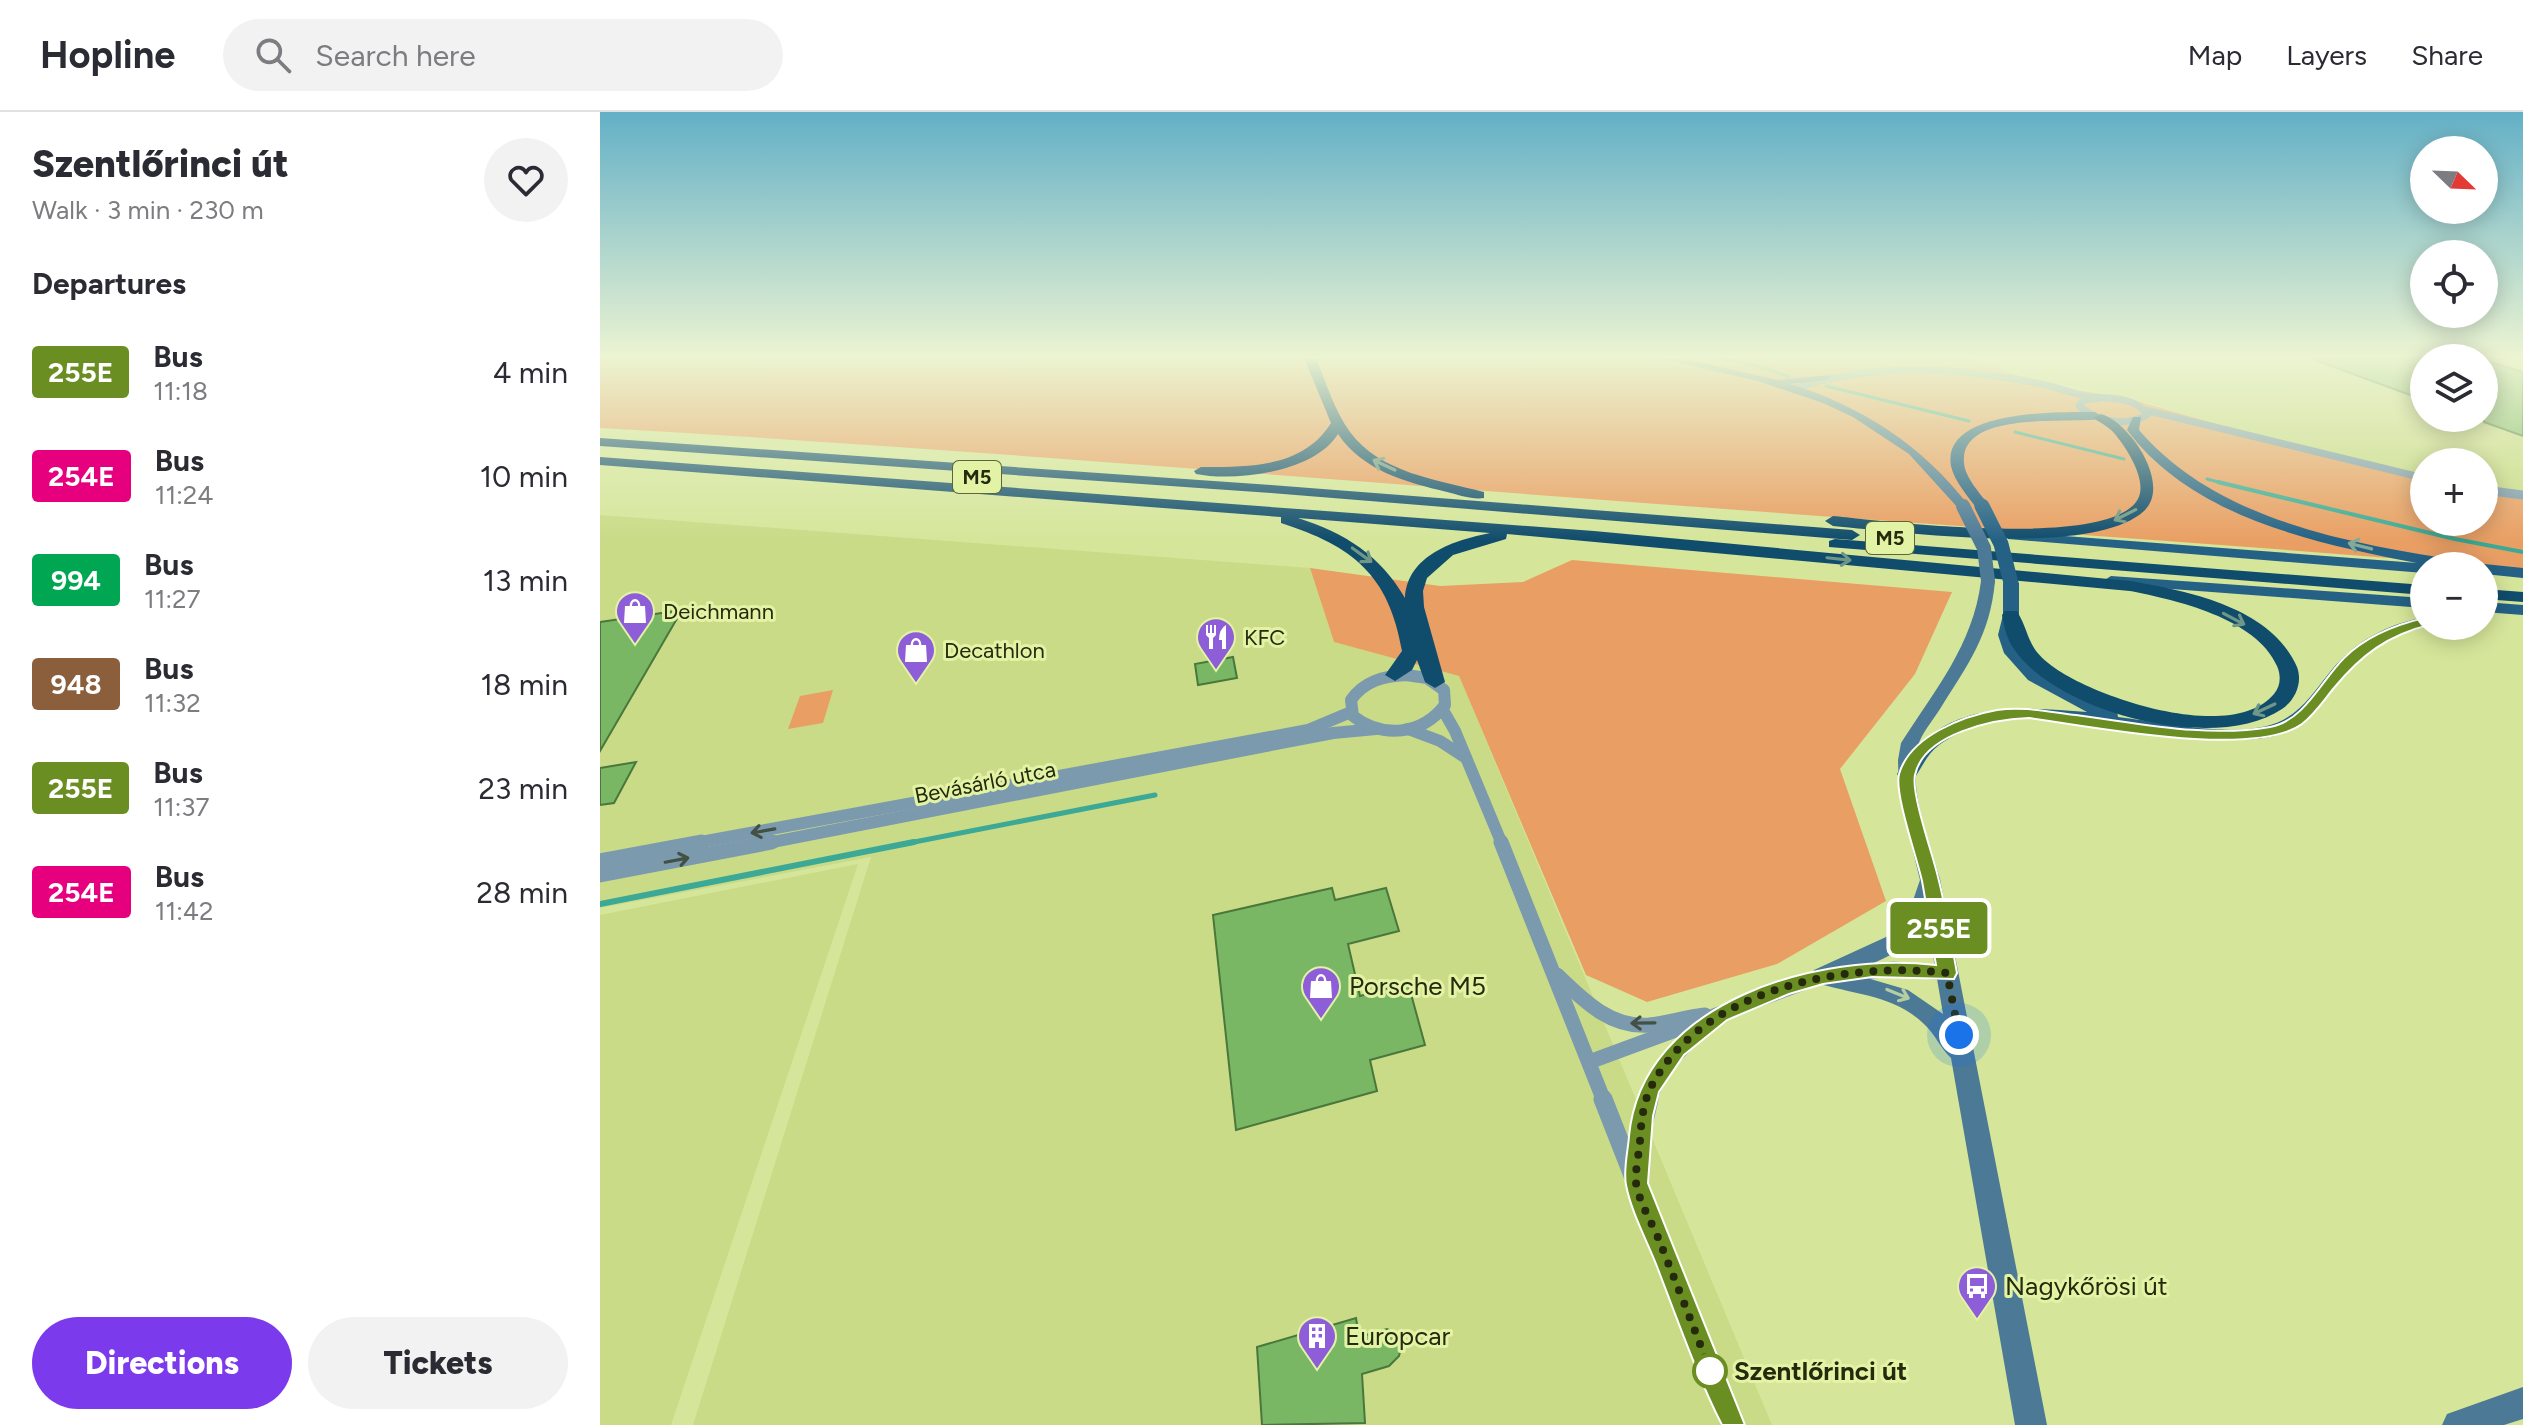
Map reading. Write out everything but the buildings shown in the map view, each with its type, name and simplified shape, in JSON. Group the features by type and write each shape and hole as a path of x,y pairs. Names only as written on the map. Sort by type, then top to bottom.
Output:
{"highway":[{"path":"1336,419 1349,440 1378,462 1414,477 1479,495"},
{"path":"1967,532 2073,531 2114,521 2140,507 2149,490 2145,472 2119,429 2102,419"},
{"path":"1172,471 1255,469 1292,461 1320,448 1333,435 1338,423"},
{"name":"M5","path":"600,430 1967,532"},
{"name":"M5","path":"600,442 1255,488 2410,578"},
{"name":"M5","path":"600,450 2410,589"},
{"name":"M5","path":"600,461 1594,536 2035,577"},
{"path":"1195,504 1292,521 1335,539 1368,559 1392,585 1411,644 1410,658 1395,675"},
{"path":"1435,682 1426,666 1414,596 1418,579 1430,564 1461,546 1497,536 1594,536"},
{"path":"2011,615 2017,639 2044,670 2069,686 2112,705 2167,717 2225,720 2268,709 2285,695 2289,687 2289,669 2282,655 2262,635 2225,613 2187,599 2144,589 2035,577"},
{"path":"2498,584 2523,586"},
{"path":"2498,595 2523,597"}],"main road":[{"path":"1859,419 1901,443 1926,463 1963,506 1984,548 1988,581 1985,608 1974,641 1955,676 1915,731 1906,758 1908,791 1930,879 2030,1422"},
{"path":"2017,419 1979,430 1958,450 1960,472 2001,544 2011,583 2011,615 2006,627 2011,649 2033,675 2082,704 2141,727"},
{"path":"2141,419 2133,430 2154,457 2189,482 2227,501 2330,539 2410,557"},
{"name":"M5","path":"1967,532 2410,567"},
{"path":"2498,572 2523,574"},
{"name":"M5","path":"2035,577 2410,602"},
{"path":"2498,609 2523,613"},
{"path":"2498,615 2523,613"},
{"path":"1907,774 1932,740 1963,724 1998,715 2029,714 2216,735 2274,731 2307,713 2348,662 2365,647 2410,625"},
{"path":"1822,976 1897,940 1911,930 1930,879"},
{"path":"1822,976 1876,986 1921,1006 1949,1034 1966,1066"},
{"path":"2458,1425 2523,1403"}],"street":[{"path":"2163,419 2218,428 2410,475"},
{"path":"2498,492 2523,495"},
{"path":"1443,710 1429,722 1408,729 1376,729 1361,723 1351,712 1351,700 1360,688 1376,679 1395,675 1417,676 1435,682 1446,695 1443,710 1467,759 1554,972 1731,1425"},
{"path":"600,861 1308,730 1351,712"},
{"name":"Bevásárló utca","path":"600,875 1333,733 1376,729"},
{"path":"1408,729 1440,741 1467,759"},
{"path":"1589,1062 1822,976 1894,969 1947,973"},
{"path":"1554,972 1594,1009 1613,1020 1644,1025 1688,1016 1720,1014"},
{"path":"1636,1183 1642,1116 1650,1089 1677,1049 1720,1014"}],"shaded area":[{"path":"600,419 2200,419 2410,472 2410,536 2498,536 2498,489 2523,492 2523,569 2498,567 2498,552 2410,552 2410,560 600,428"},
{"path":"2201,419 2410,419 2410,432 2498,432 2498,419 2523,419 2523,492 2498,489 2498,448 2410,448 2410,472"},
{"path":"600,515 1310,568 1334,642 1459,676 1772,1425 693,1425 871,857 600,908"},
{"path":"1572,560 1952,592 1915,674 1840,769 1886,901 1777,964 1647,1002 1586,975 1459,676 1334,642 1310,568 1440,586 1523,582"},
{"path":"833,690 823,723 788,729 800,696"},
{"path":"858,864 671,1425 600,1425 600,915"}],"waterway":[{"path":"1962,419 1969,421"},
{"path":"2015,432 2124,459"},
{"path":"2207,479 2223,483"},
{"path":"2218,482 2223,483"},
{"path":"2223,483 2455,539 2523,552"},
{"path":"904,844 1155,795"},
{"path":"600,904 914,842"}],"bus line":[{"name":"255E","path":"1731,1425 1636,1183 1642,1116 1650,1089 1663,1067 1677,1049 1720,1014 1822,976 1894,969 1947,973 1930,879 1908,791 1907,774 1921,752 1932,740 1947,731 1998,715 2029,714 2216,735 2274,731 2307,713 2348,662 2365,647 2410,625"}],"place":[{"name":"Deichmann","path":"635,645"},
{"name":"KFC","path":"1216,671"},
{"name":"Decathlon","path":"916,684"},
{"name":"Porsche M5","path":"1321,1020"},
{"name":"Nagykőrösi út","path":"1977,1320"},
{"name":"Europcar","path":"1317,1370"},
{"name":"Szentlőrinci út","path":"1710,1371"}],"route":[{"path":"1710,1371 1636,1183 1642,1116 1650,1089 1663,1067 1677,1049 1720,1014 1822,976 1872,970 1911,969 1947,973 1959,1035"}]}
